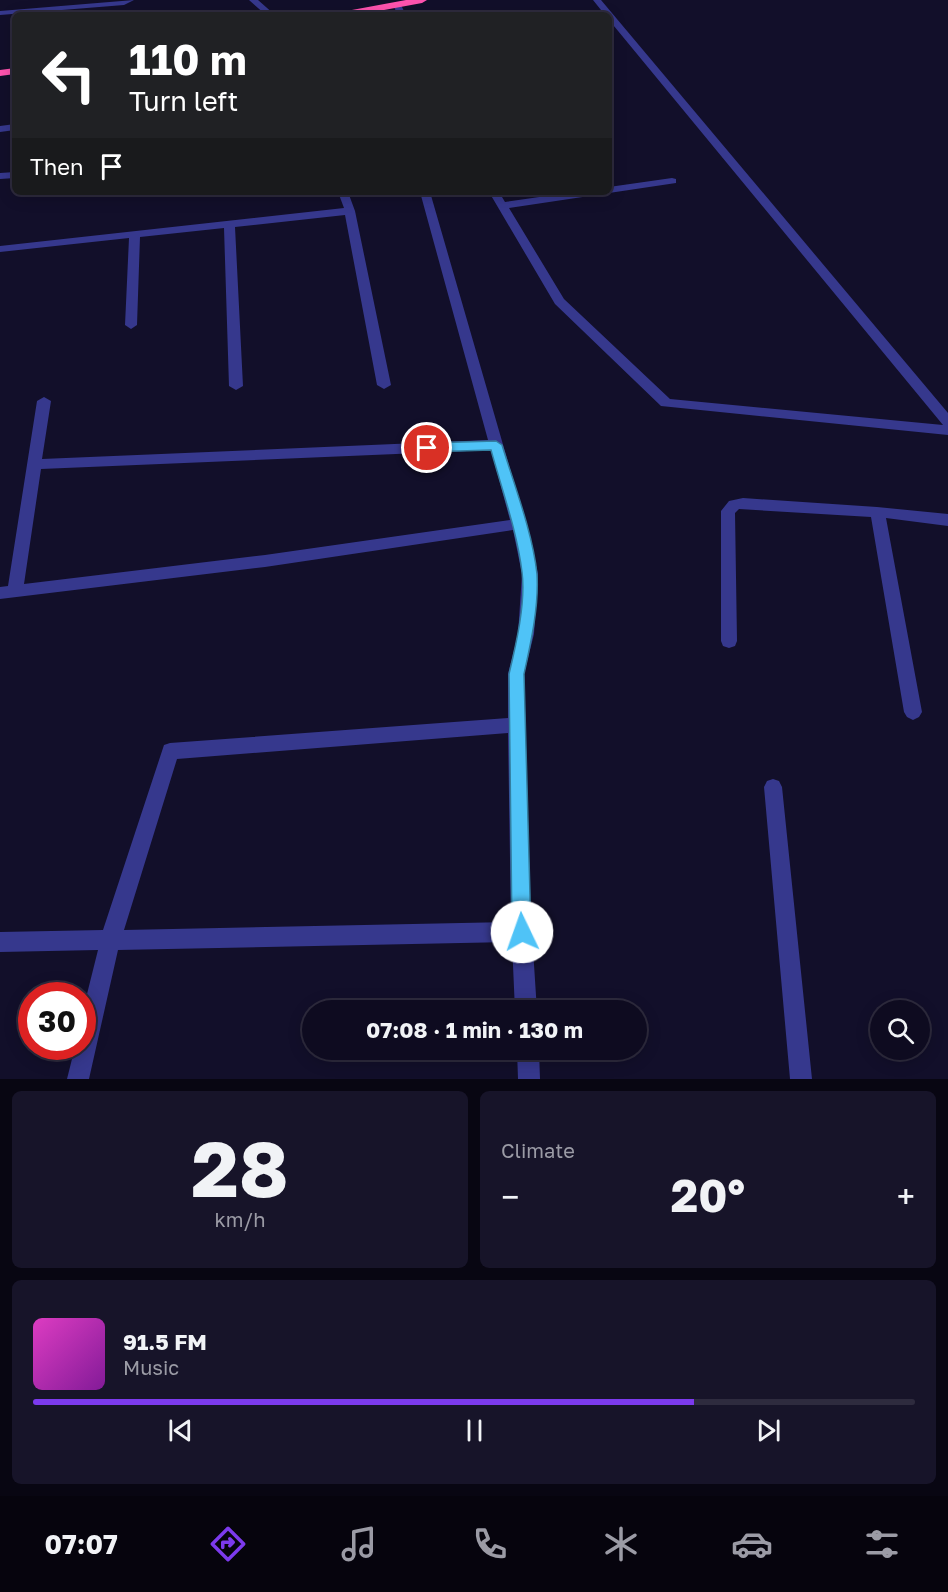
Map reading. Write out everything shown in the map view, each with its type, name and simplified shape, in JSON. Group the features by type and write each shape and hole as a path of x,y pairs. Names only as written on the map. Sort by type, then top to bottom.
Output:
{"highway":[{"path":"364,12 422,0"}],"street":[{"path":"0,13 51,4 124,3 130,0"},
{"path":"253,0 267,12"},
{"path":"597,0 607,12"},
{"path":"397,5 400,12"},
{"path":"612,18 948,422"},
{"path":"612,190 672,181"},
{"path":"344,195 350,211 384,385"},
{"path":"426,195 519,524 530,574 525,634 516,674 525,1000"},
{"path":"496,195 559,301 666,403 948,430"},
{"path":"501,206 576,195"},
{"path":"0,249 350,211"},
{"path":"229,224 236,386"},
{"path":"130,325 135,235"},
{"path":"15,591 44,401"},
{"path":"35,464 496,445"},
{"path":"729,641 728,511 734,505 743,502 948,520"},
{"path":"877,512 913,712"},
{"path":"0,592 265,561 519,524"},
{"path":"78,1079 110,940 170,751 516,725"},
{"path":"773,787 801,1079"},
{"path":"0,942 522,932"},
{"path":"528,1060 529,1079"}],"route":[{"path":"427,448 496,445 519,524 530,574 525,634 516,674 519,887 522,932"}]}
